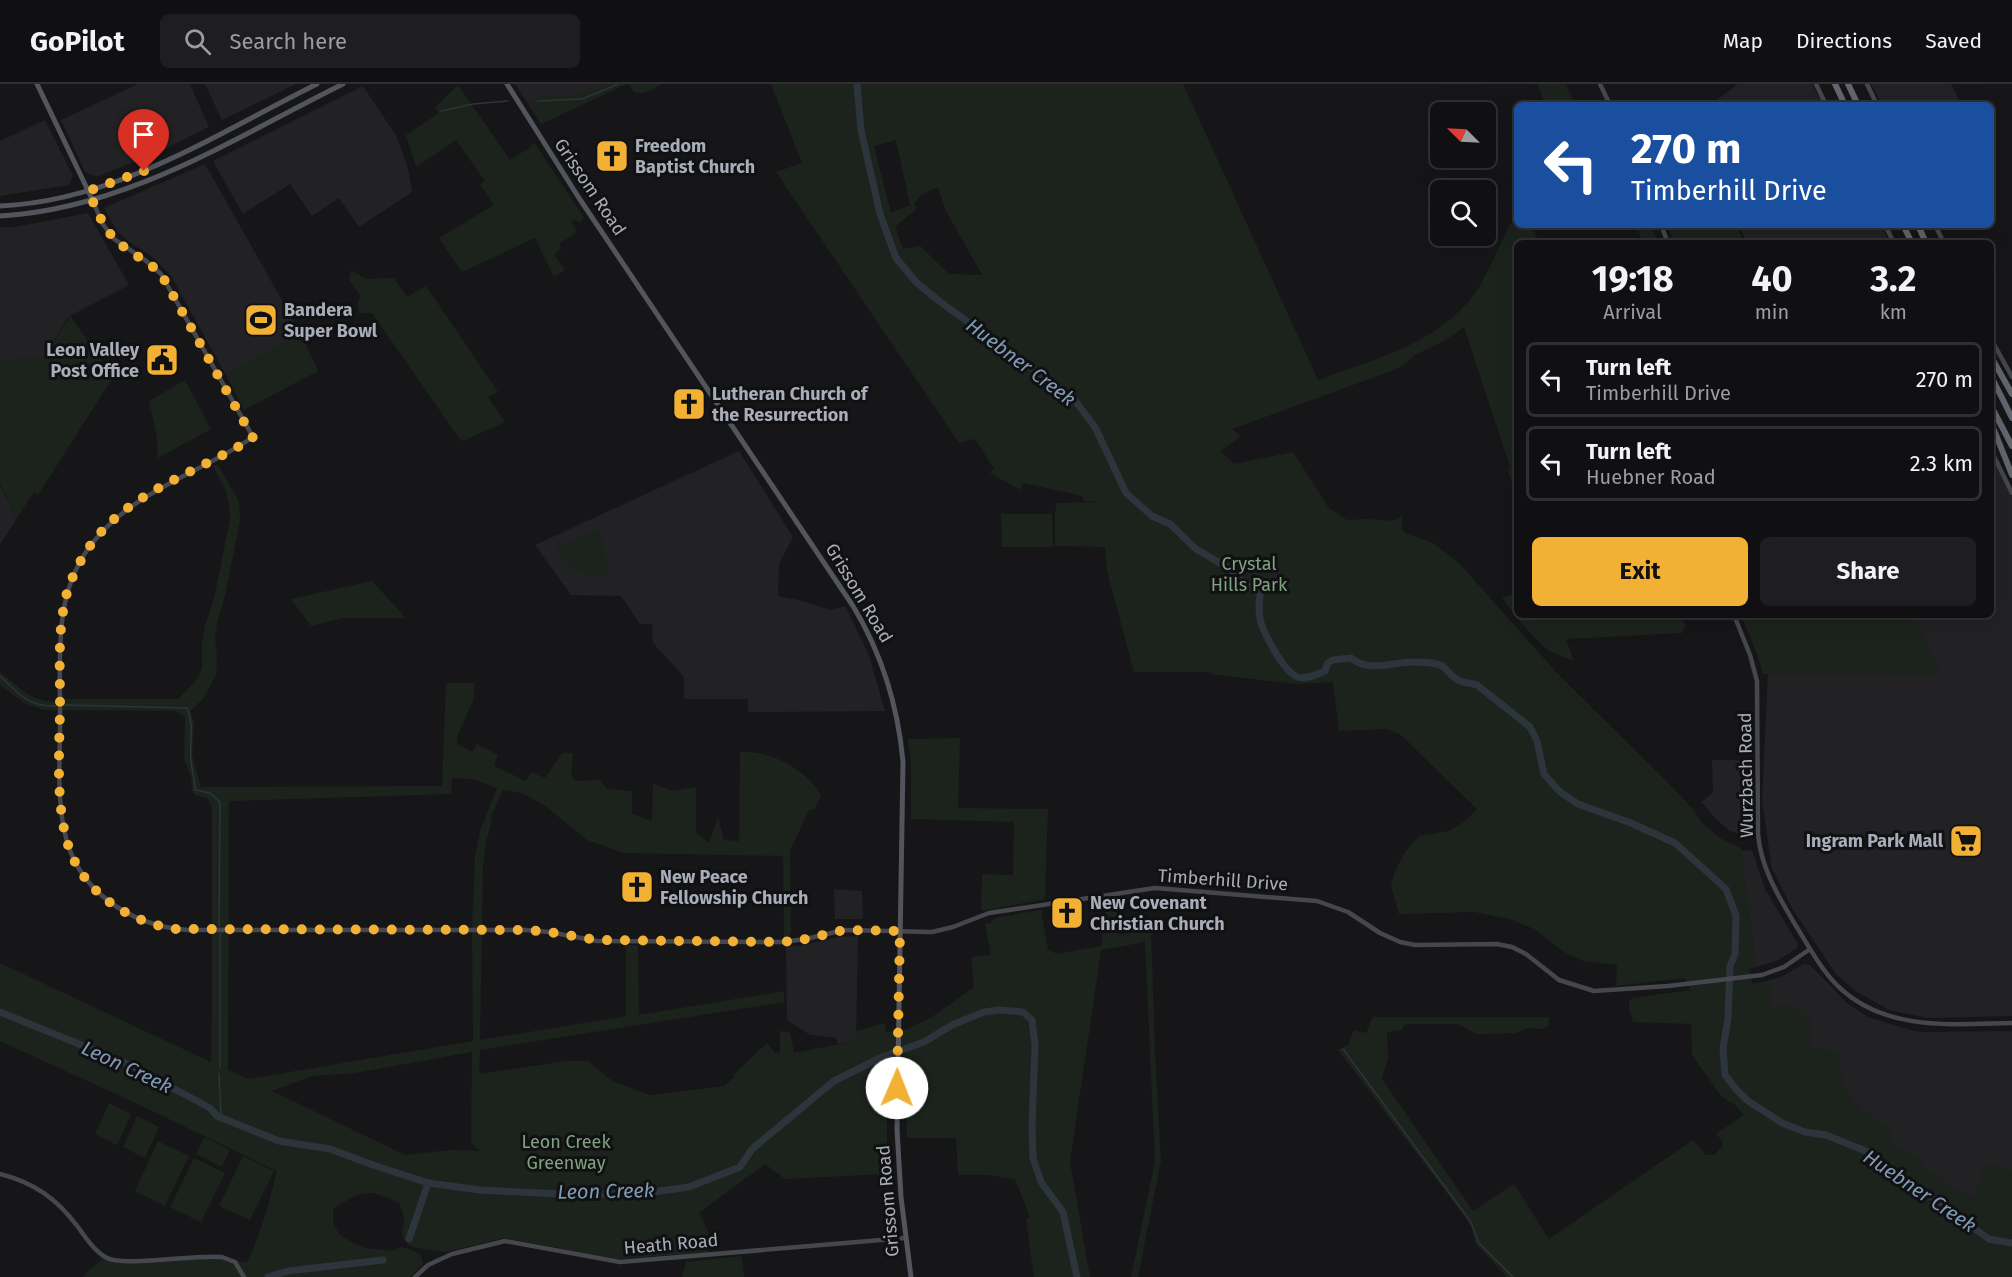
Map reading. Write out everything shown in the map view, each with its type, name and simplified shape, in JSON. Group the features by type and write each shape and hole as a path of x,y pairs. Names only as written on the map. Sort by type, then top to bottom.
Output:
{"highway":[{"path":"1834,84 1843,102"},
{"path":"1848,84 1857,102"},
{"path":"1994,362 2012,394"},
{"path":"1994,382 2012,418"},
{"path":"1994,412 2012,446"},
{"path":"1994,430 2012,475"}],"main road":[{"path":"37,84 93,201"},
{"path":"0,206 44,201 88,191 129,178 317,84"},
{"path":"0,216 48,211 93,201 155,179 343,84"},
{"name":"Grissom Road","path":"507,84 549,153 851,602 874,646 893,699 901,738 904,784 897,1149 911,1277"},
{"path":"284,100 290,111"}],"street":[{"path":"1600,84 1609,102"},
{"path":"1816,84 1825,102"},
{"path":"1867,84 1876,102"},
{"name":"Timberhill Drive","path":"93,201 102,223 114,239 161,274 253,438 142,499 119,515 87,550 73,576 64,604 60,640 60,800 64,829 70,852 84,876 100,895 120,910 144,921 173,929 526,930 597,940 782,942 844,930 938,930 989,914 1155,888 1317,901 1348,912 1380,933 1400,942 1415,945 1489,944 1512,947 1526,954 1560,980 1594,992 1746,977 1777,970 1810,949"},
{"path":"1994,344 2012,377"},
{"path":"1994,456 2012,493"},
{"name":"Wurzbach Road","path":"1735,618 1750,655 1757,681 1758,835 1762,856 1777,894 1810,949 1842,990 1862,1004 1889,1016 1932,1023 2012,1023"},
{"path":"0,1174 34,1186 53,1198 96,1250 108,1259 222,1257 235,1262 244,1277"},
{"name":"Heath Road","path":"414,1277 428,1264 452,1254 505,1241 620,1262 905,1238"}],"shaded area":[{"path":"138,84 190,84 209,127 167,148 97,177 85,172 61,120"},
{"path":"205,84 296,84 222,120"},
{"path":"515,84 626,84 541,124"},
{"path":"1738,84 1812,84 1821,102 1714,102"},
{"path":"1871,84 1951,84 1960,102 1880,102"},
{"path":"363,86 397,137 408,168 412,192 359,227 339,198 312,216 290,184 243,214 213,161"},
{"path":"45,120 73,176 69,185 0,196 0,141"},
{"path":"205,164 301,334 226,375 171,276 154,258 117,231 104,208"},
{"path":"88,213 129,285 68,317 44,357 0,362 0,227 15,227"},
{"path":"1740,228 1882,228 1888,240 1746,240"},
{"path":"739,451 793,537 779,564 778,596 831,610 845,606 869,655 885,711 748,712 748,699 684,699 684,677 653,643 652,624 640,624 621,596 571,595 535,545"},
{"path":"1994,459 2012,497 2012,1016 1928,1018 1889,1010 1857,992 1836,974 1793,910 1772,869 1762,801 1768,674 1932,675 1939,671 1915,618 1994,618"},
{"path":"0,485 17,518 0,545"},
{"path":"1712,760 1749,760 1749,836 1730,831 1701,802 1713,793"},
{"path":"1752,850 1765,889 1798,944 1797,948 1779,960 1756,967 1741,851"},
{"path":"834,889 862,891 863,919 835,919"},
{"path":"858,936 856,1041 838,1044 836,1038 810,1035 787,1020 786,947 838,937"},
{"path":"1804,964 1810,965 1847,1003 1868,1017 1920,1032 2012,1031 2012,1234 1972,1198 1846,1126 1752,984 1779,978"}],"green space":[{"path":"608,84 626,84 541,124 528,104 542,95 554,92 556,96 572,96 581,90 589,92"},
{"path":"629,84 661,84 642,93 634,92"},
{"name":"Crystal Hills Park","path":"771,84 1183,84 1318,380 1402,348 1441,327 1473,296 1514,219 1514,228 1533,228 1538,240 1514,240 1514,490 1508,471 1510,467 1464,327 1394,370 1232,429 1241,436 1221,451 1234,464 1293,452 1328,507 1347,520 1393,521 1403,515 1401,528 1405,533 1433,543 1459,563 1556,672 1667,782 1693,809 1701,822 1720,838 1741,848 1756,967 1750,969 1752,984 1768,981 1773,1008 1787,1004 1810,1018 1811,1049 1838,1051 1842,1077 1853,1099 1870,1116 1894,1128 1888,1144 1919,1158 1923,1167 1972,1198 1986,1163 2012,1171 2012,1277 1507,1277 1475,1243 1472,1229 1465,1217 1338,1050 1348,1045 1354,1030 1366,1033 1373,1017 1549,1017 1549,1025 1543,1029 1528,1028 1516,1033 1476,1034 1458,1024 1405,1024 1402,1030 1387,1032 1388,1058 1382,1079 1473,1211 1514,1184 1549,1239 1693,1140 1706,1155 1715,1155 1723,1145 1722,1140 1716,1134 1744,1115 1735,1105 1722,1097 1692,1055 1691,1024 1633,1022 1629,1009 1629,1001 1632,998 1690,990 1685,978 1616,986 1617,965 1583,961 1564,952 1534,929 1510,919 1474,912 1399,914 1391,886 1395,871 1405,852 1419,836 1448,831 1464,822 1477,809 1401,735 1388,729 1339,731 1333,682 1297,684 1210,674 1209,672 1134,672 1107,571 1105,547 1055,546 1057,503 1102,502 1083,501 1083,496 1023,483 1020,490 990,473 994,468 974,439 959,443 776,172 802,163","holes":["896,140 910,205 891,213 874,146","938,187 945,209 982,275 949,274 920,246 903,249 895,227 916,209 914,204 921,195"]},
{"path":"1537,84 1566,84 1574,102 1545,102"},
{"path":"458,85 510,160 534,142 584,218 580,223 575,220 571,222 577,232 559,244 561,249 554,254 565,270 554,277 535,238 462,272 439,238 494,205 480,184 485,181 456,140 416,167 406,135 439,113 435,107"},
{"path":"1637,228 1652,228 1658,240 1642,240"},
{"path":"1668,228 1737,228 1743,240 1673,240"},
{"path":"351,270 366,279 394,278 407,297 426,286 498,392 488,397 505,422 463,441 459,438 372,313 359,313 358,301 361,296 349,280"},
{"path":"70,316 113,377 38,495 34,492 17,518 0,483 0,362 44,357"},
{"path":"301,334 318,371 244,410 226,375"},
{"path":"185,380 211,429 158,458 156,433 149,401"},
{"name":"Leon Creek Greenway","path":"217,464 239,501 240,521 225,596 217,623 216,675 203,699 190,711 194,723 192,755 201,787 442,786 446,683 475,683 473,701 458,734 457,744 472,752 477,744 498,755 494,766 526,781 531,772 545,778 562,753 573,753 571,775 576,781 600,780 607,789 632,791 632,814 652,821 653,784 673,791 696,787 696,833 709,843 718,817 724,840 739,841 740,752 763,754 786,763 806,777 821,795 815,809 809,810 790,851 791,934 784,938 783,856 624,853 587,840 544,805 522,793 503,790 490,819 492,821 483,866 480,1040 626,1016 626,945 638,945 639,1015 784,991 784,1002 480,1050 479,1074 566,1061 588,1061 612,1081 650,1095 724,1086 767,1043 775,1053 780,1052 780,1031 790,1032 794,1053 856,1041 856,1031 885,1023 886,1032 905,1030 932,1017 974,987 971,957 991,955 985,924 991,923 995,918 1041,910 1048,949 1057,954 1101,946 1107,899 1136,894 1137,898 1115,902 1119,935 1151,929 1161,1161 1138,1277 1131,1277 1155,1161 1145,942 1101,950 1070,1162 1090,1277 1034,1277 1026,1220 1030,1217 1015,1179 987,1175 958,1175 956,1138 907,1138 906,1087 887,1088 887,1174 785,1179 765,1164 699,1213 710,1237 707,1252 617,1259 505,1238 446,1252 416,1248 409,1245 403,1238 403,1212 399,1203 379,1195 365,1193 333,1209 333,1224 340,1235 365,1248 392,1251 401,1247 421,1255 423,1264 410,1277 83,1277 105,1257 113,1260 222,1257 247,1263 261,1229 277,1171 0,1041 0,963 211,1062 212,807 207,798 195,795 192,791 191,776 184,760 185,717 176,711 44,710 24,703 0,685 0,672 30,695 46,701 178,699 197,679 202,668 205,625 214,599 230,519 225,489 213,466","holes":["452,778 472,779 497,788 480,831 475,858 472,926 473,1041 248,1079 228,1070 229,801 451,794","472,1052 471,1143 480,1151 450,1150 405,1155 272,1091 312,1076 355,1073"]},
{"path":"1001,514 1052,514 1053,547 1002,547"},
{"path":"600,529 610,574 592,575 578,572 567,563 556,548"},
{"path":"372,581 406,618 343,618 311,626 291,599"},
{"path":"1514,594 1514,613 1502,598"},
{"path":"1518,618 1679,618 1686,625 1682,633 1566,639 1574,661 1547,649"},
{"path":"1742,618 1915,618 1939,671 1932,675 1763,674"},
{"path":"960,738 958,808 1048,809 1045,899 982,911 981,909 982,874 1013,875 1014,822 911,819 911,763 908,739"},
{"path":"109,1103 131,1114 117,1145 95,1134"},
{"path":"137,1116 159,1127 145,1158 123,1147"},
{"path":"204,1137 230,1150 222,1167 196,1154"},
{"path":"158,1141 189,1156 165,1206 135,1191"},
{"path":"243,1156 274,1171 250,1220 219,1206"},
{"path":"194,1158 225,1173 201,1222 170,1207"},
{"path":"742,1256 744,1277 682,1277 686,1262"}],"waterway":[{"path":"537,101 582,99 618,84"},
{"name":"Huebner Creek","path":"857,84 861,130 880,214 896,258 916,282 939,301 1073,398 1095,427 1126,493 1152,516 1170,524 1196,549 1232,570 1238,578 1260,594 1261,623 1271,645 1287,669 1298,677 1305,678 1325,671 1328,663 1333,660 1351,658 1373,666 1428,662 1442,666 1460,681 1477,685 1530,727 1537,741 1544,774 1560,792 1578,804 1631,823 1675,843 1726,889 1736,916 1735,954 1730,966 1728,1018 1723,1048 1725,1075 1736,1089 1748,1101 1782,1123 1805,1132 1826,1135 1873,1154 1883,1168 1926,1193 1989,1239 2012,1243"},
{"path":"441,111 473,104 508,101"},
{"path":"0,676 24,698 38,704 56,706"},
{"path":"64,705 187,708 191,721 191,761 195,790 210,793 220,802 219,926"},
{"path":"220,934 220,1067"},
{"name":"Leon Creek","path":"0,1012 128,1064 210,1108 217,1116 279,1141 330,1149 428,1183 480,1190 561,1194 639,1194 689,1187 740,1167 752,1149 834,1081 880,1058 924,1042 952,1025 984,1012 999,1010 1023,1012 1032,1020 1035,1045 1033,1158 1041,1182 1063,1212 1077,1277"},
{"path":"1343,1049 1471,1222 1479,1243 1513,1277"},
{"path":"219,1074 221,1117"},
{"path":"409,1239 428,1183"},
{"path":"268,1277 288,1271 383,1260"}],"place":[{"name":"Freedom Baptist Church","path":"612,156"},
{"name":"Bandera Super Bowl","path":"261,320"},
{"name":"Leon Valley Post Office","path":"162,360"},
{"name":"Lutheran Church of the Resurrection","path":"689,404"},
{"name":"Ingram Park Mall","path":"1966,841"},
{"name":"New Peace Fellowship Church","path":"637,887"},
{"name":"New Covenant Christian Church","path":"1067,913"}],"route":[{"path":"144,171 88,191 102,223 114,239 139,255 161,274 253,438 132,505 97,537 73,576 61,621 60,800 66,841 70,852 92,886 100,895 133,917 159,926 188,930 526,930 597,940 782,942 844,930 900,931 897,1088"}]}
